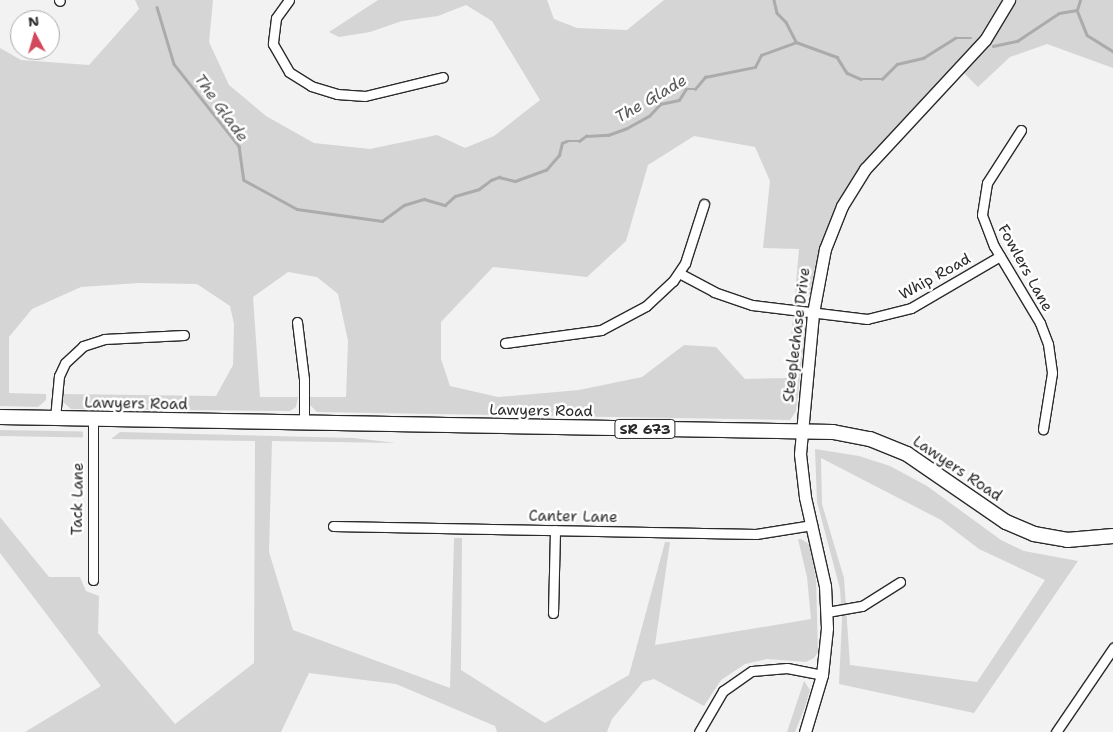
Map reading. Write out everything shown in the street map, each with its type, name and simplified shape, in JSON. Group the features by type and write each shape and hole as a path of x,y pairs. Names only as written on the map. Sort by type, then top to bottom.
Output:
{"main road":[{"name":"Lawyers Road","path":"0,417 801,431 852,435 888,445 922,463 1006,522 1034,534 1066,540 1113,536"}],"street":[{"path":"289,0 276,18 274,44 289,72 311,86 337,94 365,96 443,77"},
{"name":"Steeplechase Drive","path":"805,732 822,675 827,612 821,561 802,477 801,431 813,313 825,249 853,188 879,152 985,40 1009,0"},
{"name":"Fowlers Lane","path":"1020,130 992,173 983,193 984,223 1000,256 1040,323 1048,344 1052,373 1043,429"},
{"path":"505,343 585,334 618,323 646,306 679,273 690,251 704,204"},
{"name":"Whip Road","path":"679,273 714,292 752,305 867,319 896,314 1000,256"},
{"path":"297,322 304,379 304,423"},
{"path":"55,418 59,376 65,363 83,346 104,339 184,336"},
{"name":"Tack Lane","path":"93,419 93,580"},
{"name":"Canter Lane","path":"333,526 756,534 812,525"},
{"path":"553,613 555,530"},
{"path":"827,612 862,606 900,582"},
{"path":"1056,732 1113,648"},
{"path":"699,732 723,691 752,671 781,667 822,675"}],"shaded area":[{"path":"135,0 213,0 209,42 229,85 266,116 314,143 370,149 437,135 465,148 494,136 540,100 492,21 466,5 438,16 402,21 370,32 339,37 329,32 378,0 547,0 554,19 577,28 627,30 664,0 1002,0 974,46 868,159 823,241 811,297 806,304 794,306 799,249 763,248 770,181 755,147 694,136 648,165 626,241 587,277 493,267 441,322 441,359 450,386 498,397 579,390 642,377 684,345 716,347 745,379 787,378 793,316 798,317 806,327 796,411 790,420 317,412 310,405 309,397 346,397 348,341 338,294 317,277 288,272 253,297 260,397 298,397 296,407 290,411 71,409 62,401 60,394 216,396 233,365 234,324 230,306 197,284 139,283 81,287 32,309 9,337 9,393 46,394 46,400 38,407 0,406 0,48 10,54 10,60 89,65 139,9"},
{"path":"1009,0 1113,0 1113,68 1047,44 1010,57 978,87 964,73"},
{"path":"0,430 83,431 83,437 0,436"},
{"path":"120,432 354,438 396,443 272,441 269,552 293,630 450,688 454,538 462,538 461,670 545,723 629,675 665,542 670,542 655,645 811,619 807,577 798,539 801,539 809,544 816,578 818,652 814,658 806,662 767,659 745,664 721,680 704,706 654,679 643,682 612,719 607,732 497,732 495,726 396,684 309,673 281,732 25,732 101,686 0,553 0,517 49,577 80,577 86,591 99,596 98,633 175,724 254,663 255,441 111,439"},
{"path":"815,449 859,456 890,466 927,486 1001,540 1024,551 1078,561 974,713 839,684 842,619 840,589 817,502","holes":["821,458 941,520 979,549 1045,580 977,682 850,665 844,578 822,504"]},
{"path":"804,681 810,690 805,707 795,732 787,732"}],"waterway":[{"path":"774,0 777,13 786,22 796,42"},
{"path":"1077,10 1080,0"},
{"name":"The Glade","path":"157,7 174,64 239,146 244,180 297,209 382,221 404,205 424,199 445,205 455,196 479,189 491,180 499,177 515,181 546,170 559,155 562,143 579,141 586,136 608,135 627,128 649,116 660,104 679,100 686,89 695,89 705,77 755,67 761,55 796,42 837,57 847,73 861,79 882,79 897,64 923,58 955,38 971,38"},
{"name":"The Glade","path":"1077,10 1087,35 1113,51"},
{"name":"The Glade","path":"993,46 1017,41 1059,13 1077,10"}]}
